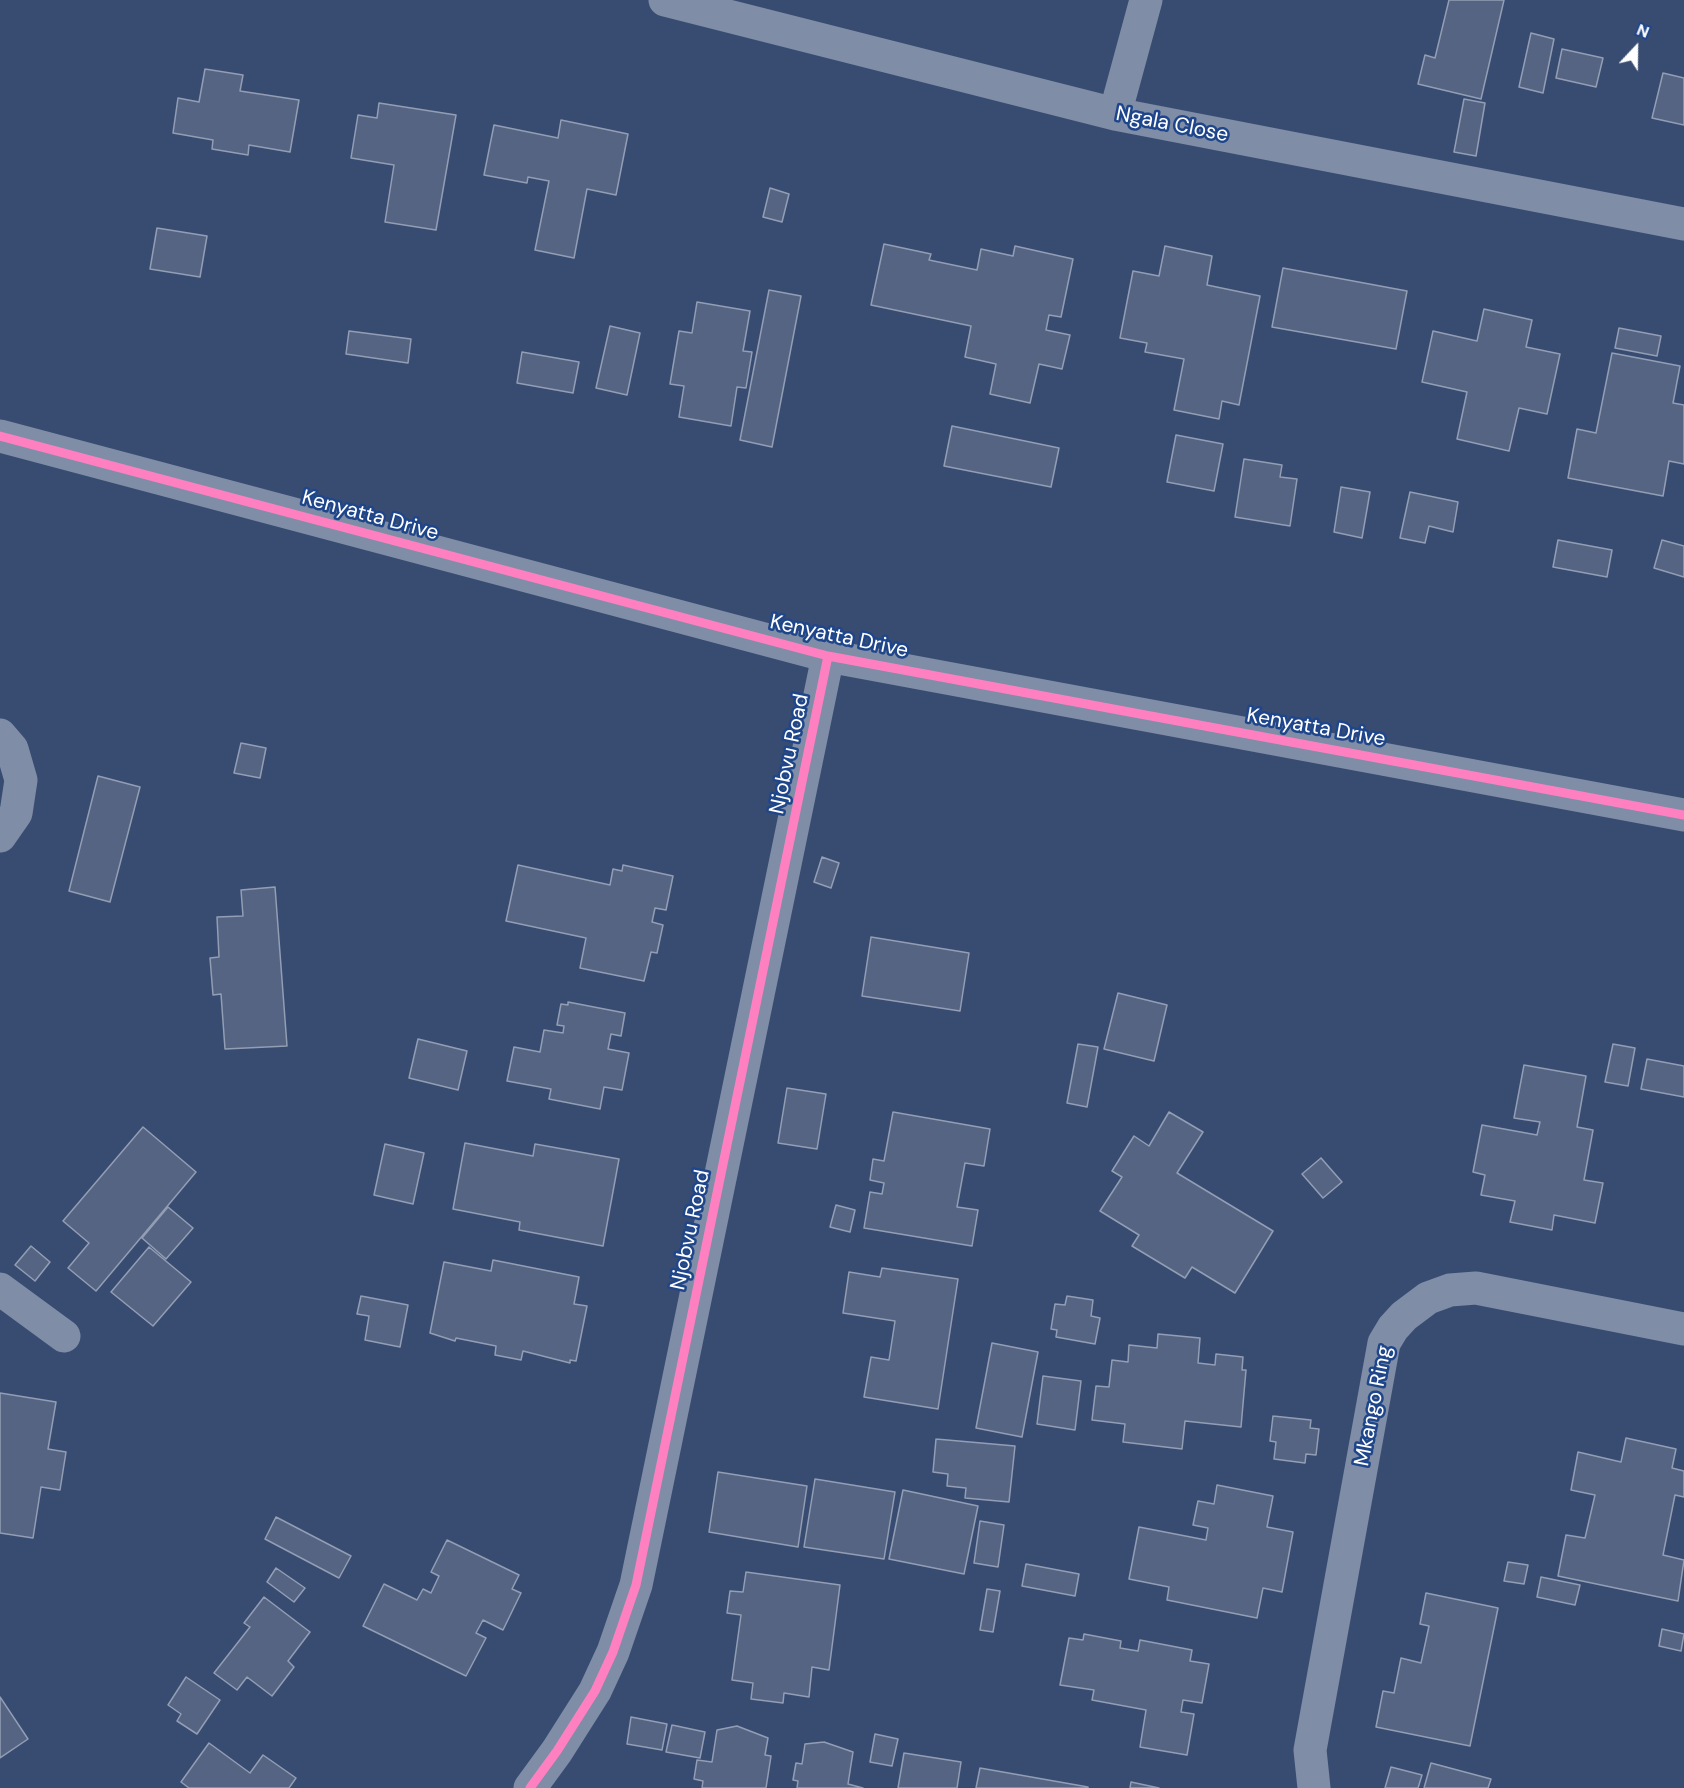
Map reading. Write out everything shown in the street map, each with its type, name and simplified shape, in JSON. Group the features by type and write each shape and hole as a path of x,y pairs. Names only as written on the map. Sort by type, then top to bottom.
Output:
{"street":[{"name":"Ngala Close","path":"665,0 1115,114 1684,224"},
{"path":"1115,114 1146,0"},
{"name":"Kenyatta Drive","path":"0,439 828,656 1684,814"},
{"name":"Njobvu Road","path":"530,1788 557,1751 595,1691 613,1652 636,1585 828,656"},
{"path":"0,735 12,749 21,780 16,813 0,836"},
{"name":"Mkango Ring","path":"1314,1788 1310,1750 1384,1343 1393,1328 1404,1316 1428,1298 1450,1290 1476,1288 1684,1329"},
{"path":"0,1289 64,1336"}],"building":[{"path":"1449,0 1504,0 1481,99 1418,84 1425,55 1435,58"},
{"path":"1531,33 1554,39 1543,93 1519,87"},
{"path":"1562,49 1603,58 1596,87 1556,78"},
{"path":"205,69 243,75 240,91 299,100 290,152 249,145 248,155 212,149 213,140 173,133 178,98 199,102"},
{"path":"1663,73 1684,78 1684,125 1652,118"},
{"path":"1464,99 1485,103 1476,156 1454,152"},
{"path":"379,103 456,115 436,230 385,222 394,165 351,158 358,115 377,118"},
{"path":"561,120 628,134 616,195 587,189 574,258 535,250 549,181 528,177 527,183 484,175 494,125 558,138"},
{"path":"770,188 789,194 782,222 763,217"},
{"path":"157,228 207,236 200,277 150,269"},
{"path":"884,244 931,254 929,260 977,270 981,249 1013,256 1015,246 1073,259 1061,317 1049,315 1046,330 1070,335 1062,369 1039,364 1030,403 990,394 996,364 965,357 971,326 871,305"},
{"path":"1165,246 1212,256 1207,285 1260,296 1239,405 1222,401 1219,419 1174,410 1184,359 1145,352 1147,343 1120,338 1133,271 1159,276"},
{"path":"1283,268 1407,291 1396,349 1272,327"},
{"path":"769,290 801,296 772,447 740,440"},
{"path":"697,302 750,311 743,351 752,352 746,388 737,387 731,426 679,417 684,386 670,384 679,331 692,333"},
{"path":"1484,309 1532,320 1526,347 1560,354 1547,414 1519,408 1509,451 1457,439 1467,392 1422,382 1433,331 1477,341"},
{"path":"610,326 640,333 627,395 596,388"},
{"path":"1619,328 1661,336 1657,356 1615,348"},
{"path":"349,331 411,339 408,363 346,354"},
{"path":"522,352 579,362 573,393 517,383"},
{"path":"1612,353 1680,366 1673,403 1684,405 1684,464 1669,461 1663,496 1568,478 1577,429 1596,433"},
{"path":"952,426 1059,448 1051,487 944,466"},
{"path":"1176,435 1223,444 1214,491 1167,482"},
{"path":"1244,459 1282,465 1280,477 1297,479 1290,526 1235,517"},
{"path":"1341,487 1370,492 1362,538 1334,532"},
{"path":"1410,492 1458,502 1453,532 1429,526 1425,543 1400,538"},
{"path":"1558,540 1612,550 1607,577 1553,567"},
{"path":"1662,540 1684,546 1684,577 1654,568"},
{"path":"241,743 266,748 260,778 234,773"},
{"path":"98,776 140,787 110,902 69,891"},
{"path":"822,857 839,863 831,888 814,882"},
{"path":"518,865 610,885 613,869 622,871 623,865 673,876 666,910 655,908 652,922 663,925 657,953 651,952 644,981 580,968 586,938 506,921"},
{"path":"275,887 287,1046 225,1049 221,994 213,995 210,958 219,957 217,917 243,916 241,890"},
{"path":"871,937 969,953 960,1011 862,996"},
{"path":"1118,993 1167,1005 1154,1061 1104,1049"},
{"path":"568,1002 625,1013 621,1036 611,1034 608,1049 629,1053 622,1090 604,1087 600,1109 549,1099 551,1089 507,1081 514,1047 540,1052 544,1030 563,1033 564,1026 557,1025 561,1004 568,1005"},
{"path":"418,1039 467,1051 458,1090 409,1078"},
{"path":"1078,1044 1098,1047 1087,1107 1067,1103"},
{"path":"1613,1044 1635,1048 1628,1086 1605,1082"},
{"path":"1647,1059 1684,1066 1684,1097 1641,1089"},
{"path":"1524,1065 1586,1076 1577,1127 1593,1130 1584,1180 1603,1183 1595,1223 1554,1215 1552,1230 1510,1222 1515,1201 1481,1195 1485,1175 1473,1172 1482,1125 1537,1135 1540,1122 1514,1118"},
{"path":"787,1088 826,1094 817,1149 778,1143"},
{"path":"893,1112 990,1129 984,1166 965,1163 957,1207 978,1210 972,1246 864,1228 870,1192 882,1194 884,1183 870,1180 873,1159 884,1161"},
{"path":"1169,1112 1203,1132 1177,1173 1273,1231 1235,1293 1192,1267 1185,1278 1132,1246 1139,1235 1100,1211 1122,1177 1112,1171 1134,1136 1149,1146"},
{"path":"143,1127 196,1172 96,1291 68,1268 89,1243 63,1221"},
{"path":"465,1143 533,1156 535,1144 619,1159 603,1246 519,1230 520,1222 453,1209"},
{"path":"385,1144 424,1153 413,1204 374,1195"},
{"path":"1321,1158 1342,1182 1323,1198 1302,1174"},
{"path":"836,1205 855,1210 850,1232 830,1227"},
{"path":"168,1207 193,1228 166,1259 142,1238"},
{"path":"31,1246 50,1262 35,1281 15,1265"},
{"path":"149,1247 191,1282 153,1326 111,1292"},
{"path":"493,1260 579,1277 574,1304 587,1306 576,1361 570,1360 570,1363 523,1351 521,1360 495,1355 496,1346 456,1338 455,1341 430,1333 444,1262 491,1271"},
{"path":"882,1268 958,1279 938,1409 864,1397 871,1357 889,1360 895,1321 843,1313 849,1272 880,1277"},
{"path":"361,1296 408,1305 400,1347 365,1340 369,1316 357,1314"},
{"path":"1067,1296 1093,1300 1091,1316 1100,1318 1095,1344 1056,1337 1057,1330 1051,1329 1055,1304 1065,1305"},
{"path":"1158,1334 1200,1338 1198,1363 1215,1365 1216,1354 1243,1357 1242,1370 1246,1370 1241,1427 1185,1421 1182,1449 1123,1442 1125,1424 1092,1420 1096,1386 1109,1387 1112,1360 1128,1362 1129,1345 1157,1348"},
{"path":"992,1343 1038,1352 1022,1437 976,1428"},
{"path":"1043,1376 1081,1381 1075,1430 1037,1424"},
{"path":"0,1393 56,1402 48,1449 66,1452 60,1490 41,1487 33,1538 0,1533"},
{"path":"1273,1416 1311,1420 1310,1428 1319,1429 1316,1455 1306,1454 1305,1463 1274,1459 1276,1442 1270,1441"},
{"path":"1626,1438 1676,1449 1672,1468 1684,1471 1684,1497 1675,1495 1663,1555 1684,1560 1678,1601 1558,1576 1566,1535 1585,1538 1595,1495 1571,1490 1578,1452 1621,1462"},
{"path":"936,1439 1015,1446 1009,1502 965,1498 966,1488 947,1486 948,1474 933,1472"},
{"path":"718,1472 807,1486 798,1547 709,1532"},
{"path":"815,1479 895,1492 884,1559 804,1547"},
{"path":"1217,1485 1273,1496 1267,1527 1293,1532 1282,1592 1263,1588 1257,1618 1167,1600 1169,1587 1129,1579 1139,1527 1206,1540 1208,1528 1193,1525 1198,1501 1214,1504"},
{"path":"903,1490 978,1506 964,1574 889,1559"},
{"path":"276,1517 351,1556 339,1578 265,1539"},
{"path":"980,1521 1004,1525 998,1567 974,1563"},
{"path":"447,1540 519,1575 512,1589 521,1593 503,1630 483,1620 476,1633 486,1638 466,1676 363,1626 384,1584 417,1600 423,1589 431,1593 439,1576 431,1572"},
{"path":"1508,1562 1528,1565 1524,1584 1504,1581"},
{"path":"1026,1564 1079,1574 1075,1596 1022,1586"},
{"path":"276,1568 305,1588 294,1602 267,1582"},
{"path":"746,1572 840,1585 829,1670 812,1667 809,1697 784,1693 783,1703 751,1699 753,1683 732,1680 741,1615 727,1613 730,1591 743,1592"},
{"path":"1541,1577 1580,1585 1575,1605 1537,1597"},
{"path":"987,1589 1000,1591 993,1632 980,1630"},
{"path":"1426,1593 1498,1608 1470,1746 1376,1727 1383,1691 1394,1693 1401,1658 1421,1663 1429,1626 1420,1624"},
{"path":"264,1597 310,1632 288,1661 294,1667 272,1696 247,1677 237,1690 214,1673 250,1627 244,1623"},
{"path":"1662,1629 1684,1634 1681,1651 1659,1646"},
{"path":"1084,1634 1121,1641 1120,1648 1138,1651 1140,1640 1192,1650 1190,1661 1209,1664 1202,1703 1183,1700 1181,1712 1194,1714 1187,1755 1140,1747 1146,1710 1092,1700 1094,1690 1060,1685 1069,1638 1083,1640"},
{"path":"186,1677 220,1700 197,1734 177,1721 181,1714 168,1705"},
{"path":"0,1697 28,1739 0,1758"},
{"path":"631,1717 667,1724 662,1750 627,1744"},
{"path":"672,1725 705,1732 700,1758 666,1752"},
{"path":"737,1726 768,1738 765,1755 771,1756 766,1788 702,1788 703,1781 694,1779 697,1760 712,1762 717,1730"},
{"path":"875,1734 898,1739 892,1766 870,1762"},
{"path":"824,1742 853,1752 848,1784 863,1788 797,1788 798,1781 793,1780 796,1763 802,1764 805,1744"},
{"path":"209,1743 250,1773 263,1755 296,1778 289,1788 189,1788 181,1782"},
{"path":"904,1753 961,1762 957,1788 898,1788"},
{"path":"1431,1763 1491,1779 1488,1788 1424,1788"},
{"path":"1391,1767 1422,1775 1418,1788 1385,1788"},
{"path":"980,1768 1088,1787 1088,1788 976,1788"},
{"path":"1131,1782 1159,1788 1130,1788"}],"cycle path":[{"path":"0,436 828,656 1684,815"},
{"path":"530,1788 557,1751 595,1691 613,1652 636,1585 828,656"}]}
